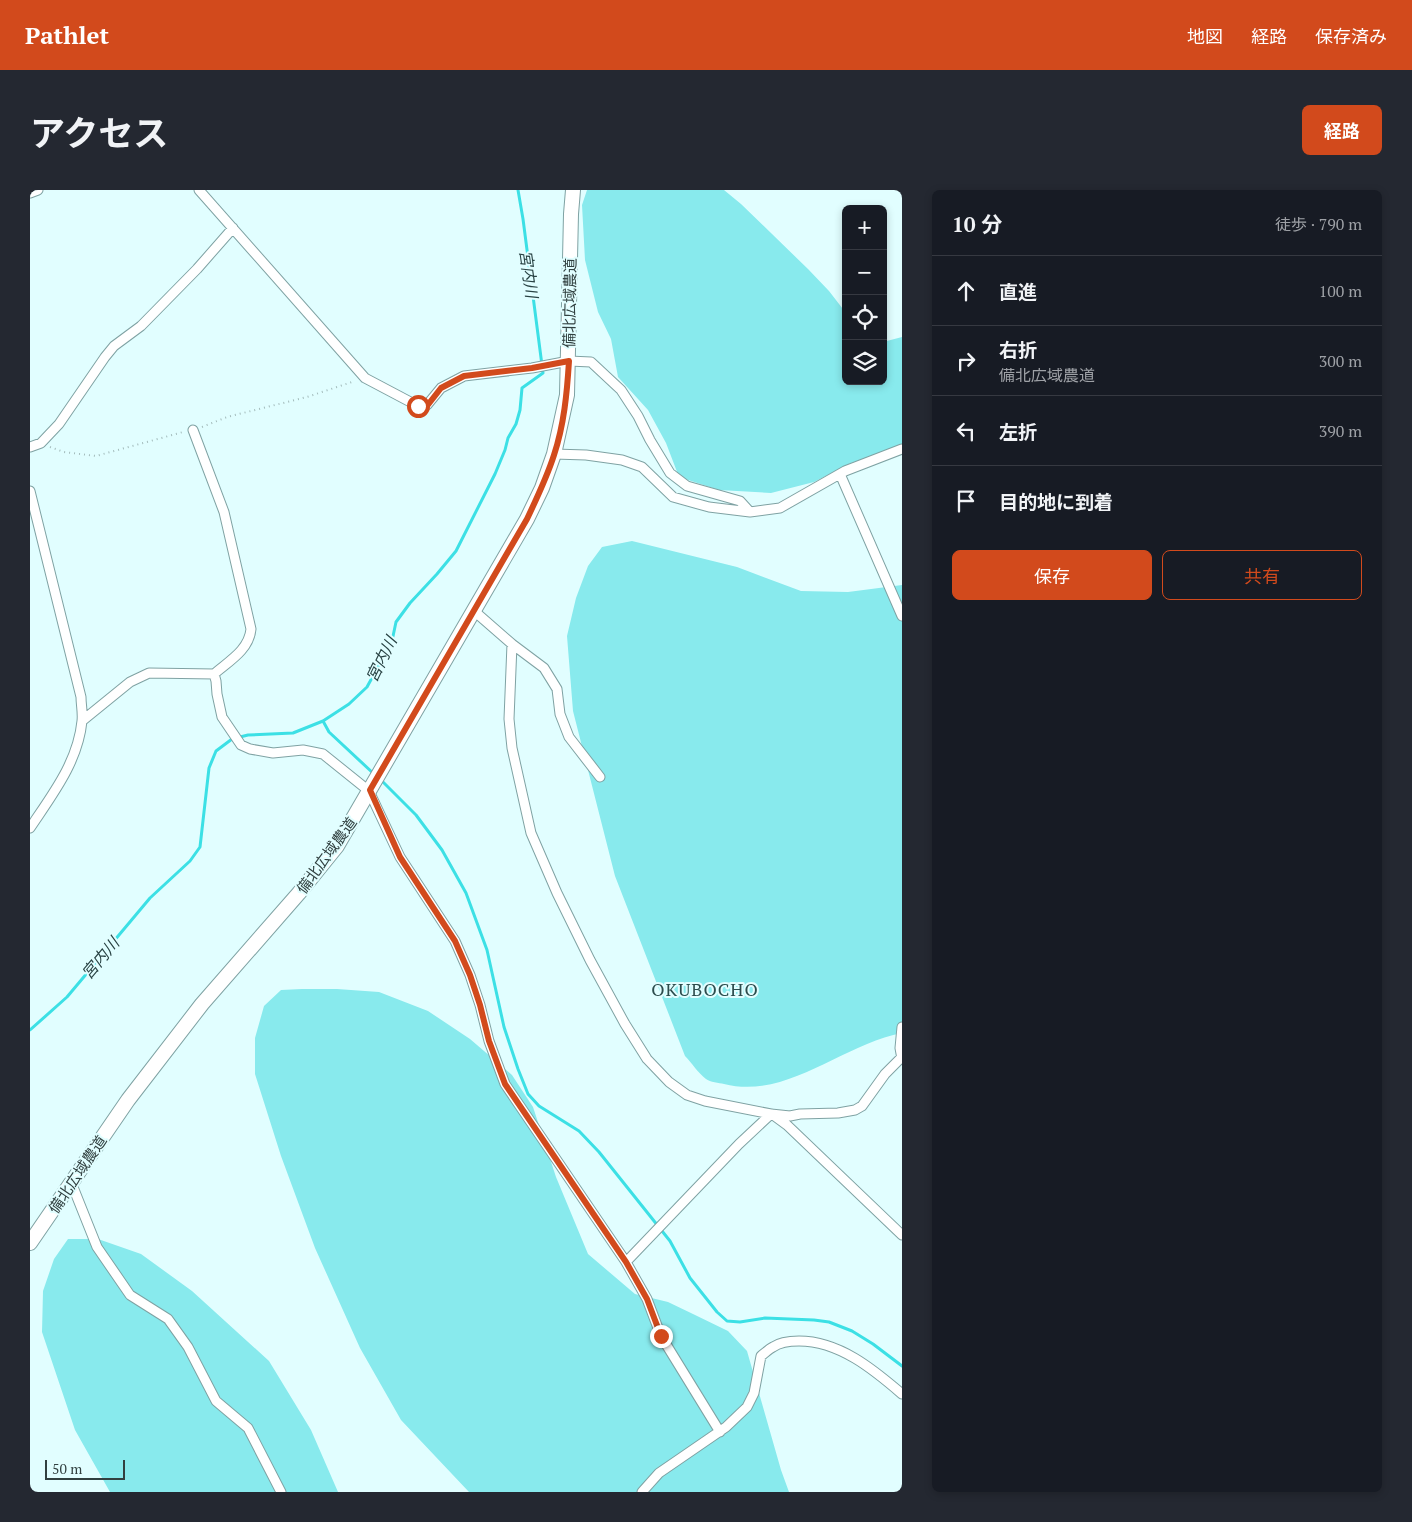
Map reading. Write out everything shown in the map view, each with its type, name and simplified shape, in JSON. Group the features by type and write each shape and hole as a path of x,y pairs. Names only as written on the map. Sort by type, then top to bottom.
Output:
{"street":[{"path":"30,193 38,190"},
{"path":"199,190 365,378 418,406 427,406 441,388 464,376 532,368 569,361 591,362 621,390 670,473 687,486 740,501 750,512"},
{"name":"備北広域農道","path":"30,1243 128,1100 202,1004 299,893 337,846 527,519 542,488 554,454 567,395 573,190"},
{"path":"30,447 40,443 59,424 114,346 141,326 197,269 233,228"},
{"path":"82,721 130,682 149,673 214,674 243,649 250,639 251,629 224,512 192,430"},
{"path":"30,438 40,443"},
{"path":"554,454 586,455 622,460 642,467 673,497 709,507 750,512 780,508 840,474 902,449"},
{"path":"840,474 902,616"},
{"path":"30,491 81,697 82,721 78,746 70,766 30,828"},
{"path":"473,610 512,644 544,668 557,689 560,714 569,737 600,777"},
{"path":"512,644 509,719 512,748 531,833 594,968 625,1024 648,1060 669,1082 687,1095 705,1101 772,1114 790,1116 855,1110 862,1106 885,1074 901,1058 902,1027"},
{"path":"214,674 222,717 242,745 250,749 273,753 303,750 323,754 370,790 400,857 455,941 470,975 489,1041 505,1084 626,1262 647,1299 661,1336 720,1432"},
{"path":"772,1114 787,1125 902,1235"},
{"path":"626,1262 739,1144 772,1114"},
{"path":"71,1182 96,1247 130,1295 168,1319 188,1347 216,1401 248,1428 281,1492"},
{"path":"645,1491 659,1474 720,1432 747,1407 754,1393 761,1356 774,1346 789,1341 812,1341 834,1347 867,1366 902,1394"}],"path":[{"path":"40,443 64,452 96,456 156,441 227,417 307,398 365,378"}],"shaded area":[{"path":"587,190 724,190 808,269 842,308 842,385 887,385 887,341 902,337 902,445 851,463 814,482 771,493 719,490 679,477 666,443 648,410 618,377 611,339 598,312 585,260 582,205"},
{"path":"632,541 737,567 801,591 848,592 902,585 902,1033 858,1048 792,1078 770,1084 747,1087 708,1080 700,1074 685,1056 615,876 573,711 567,636 576,598 588,566 602,547"},
{"path":"281,990 379,992 428,1011 470,1039 512,1075 533,1107 556,1177 588,1254 635,1294 668,1302 728,1331 747,1351 789,1492 469,1492 401,1420 360,1348 315,1248 281,1156 255,1074 255,1038 264,1006"},
{"path":"68,1239 98,1239 141,1254 192,1291 269,1361 311,1430 338,1492 110,1492 75,1430 42,1332 43,1291 54,1259"}],"waterway":[{"name":"宮内川","path":"30,1030 67,997 150,898 190,861 200,847 209,768 216,751 232,739 248,735 293,733 323,721 349,704 367,687 392,641 396,622 410,603 456,551 495,474 508,438 516,424 520,410 522,388 543,373 518,190"},
{"path":"323,721 329,732 374,774"},
{"path":"381,780 416,815 442,850 466,893 487,950 504,1027 528,1094 539,1106 579,1131 599,1152 670,1241 690,1278 717,1312 727,1321 740,1322 765,1318 829,1322 852,1331 902,1366"}],"district":[{"name":"OKUBOCHO","path":"705,989"}],"route":[{"path":"418,406 427,406 441,388 464,376 532,368 569,361 567,395 562,425 542,488 527,519 370,790 400,857 455,941 470,975 489,1041 505,1084 626,1262 647,1299 661,1336"}]}
